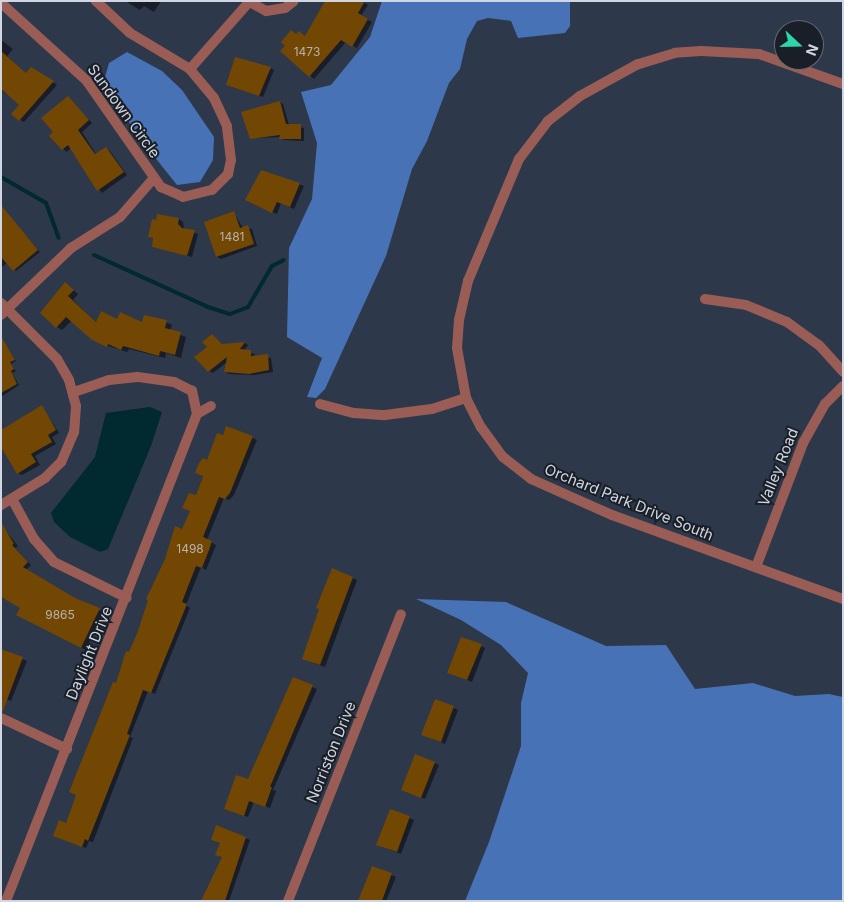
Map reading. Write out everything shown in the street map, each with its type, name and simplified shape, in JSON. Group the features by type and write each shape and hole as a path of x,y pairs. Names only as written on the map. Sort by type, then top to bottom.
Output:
{"street":[{"name":"Sundown Circle","path":"1,2 86,80 153,179 174,195 190,197 220,185 230,168 230,138 214,98 190,69 130,33 96,1"},
{"path":"190,69 249,2 257,8 276,11 294,1"},
{"path":"320,404 354,413 385,416 432,409 466,398 457,348 464,293 519,159 548,121 614,75 638,64 674,53 745,52 773,58 843,84"},
{"name":"Sundown Circle","path":"3,309 71,248 120,217 153,179"},
{"path":"705,299 746,305 786,322 819,346 843,372"},
{"path":"1,505 45,478 66,454 76,419 74,392 57,359 3,309"},
{"path":"74,392 108,380 137,377 174,382 192,391 197,414 212,406"},
{"name":"Valley Road","path":"756,567 803,443 820,412 843,386"},
{"name":"Orchard Park Drive South","path":"466,398 494,446 520,472 540,485 612,515 843,599"},
{"name":"Daylight Drive","path":"6,901 127,598 197,414"},
{"path":"12,499 34,539 54,562 127,598"},
{"name":"Norriston Drive","path":"288,901 401,614"},
{"path":"1,718 67,749"}],"shaded area":[{"path":"382,1 570,1 570,26 565,33 518,38 511,21 488,18 477,21 467,39 460,69 449,83 427,141 412,169 386,256 325,389 316,398 307,397 322,358 287,337 289,248 312,199 317,143 301,92 331,85 370,37"},
{"path":"127,52 162,71 182,90 214,137 213,160 200,182 177,185 142,141 103,84 109,63"},
{"path":"150,407 162,412 151,446 108,549 100,552 70,537 54,522 51,513 95,457 106,413"},
{"path":"416,599 506,602 606,646 666,645 695,689 753,683 795,696 829,694 843,697 843,901 465,901 489,842 521,746 521,703 528,673 501,645 461,620"}],"building":[{"path":"325,1 365,1 358,13 368,19 352,47 341,40 309,77 280,51 285,46 281,42 291,30 296,34 299,31 305,36"},
{"path":"1,51 26,73 31,67 54,81 19,121 11,114 19,105 1,89"},
{"path":"235,57 271,67 259,96 226,85"},
{"path":"68,96 89,120 78,130 95,154 106,147 124,172 97,191 68,145 62,150 49,136 53,132 41,118"},
{"path":"280,101 286,124 301,124 301,139 279,139 280,135 250,139 241,112"},
{"path":"261,170 300,183 290,207 277,202 272,213 245,200"},
{"path":"1,205 38,250 13,271 1,257"},
{"path":"234,211 240,228 248,225 254,244 216,257 204,222"},
{"path":"157,214 179,218 178,224 182,228 195,230 187,256 152,247 153,238 148,237 152,219 156,220"},
{"path":"65,282 74,290 68,296 96,322 101,311 117,319 120,312 142,322 144,315 167,320 165,328 181,332 175,355 160,351 159,356 123,346 121,350 108,344 107,347 92,340 66,317 56,328 40,313"},
{"path":"212,334 222,344 245,342 240,349 251,350 251,356 268,354 269,370 249,374 224,372 227,357 208,372 194,357 207,347 202,342"},
{"path":"1,336 15,360 10,362 14,369 11,371 17,384 1,393"},
{"path":"42,405 56,430 48,435 52,442 31,454 36,462 17,474 1,447 1,430"},
{"path":"226,426 253,436 230,493 225,499 219,497 203,537 212,541 202,568 196,566 182,602 187,604 151,693 143,690 127,734 130,735 88,841 85,839 82,847 53,836 59,820 66,823 76,795 69,792 113,682 116,683 126,651 129,652 138,631 148,600 146,599 165,559 175,526 182,529 190,511 182,508 189,493 196,495 203,476 195,473 199,463 203,458 207,460 217,433 223,435"},
{"path":"1,522 14,544 12,545 28,562 23,567 75,598 100,608 81,648 16,615 20,608 1,597"},
{"path":"332,568 353,577 320,665 302,659 319,609 316,608"},
{"path":"461,637 482,644 467,680 447,673"},
{"path":"1,649 23,657 3,711 1,711"},
{"path":"293,677 313,685 270,787 272,787 265,807 249,801 244,816 224,809 236,775 248,779"},
{"path":"435,699 454,706 441,742 421,735"},
{"path":"415,754 435,762 421,798 401,790"},
{"path":"390,809 410,816 397,852 376,845"},
{"path":"216,825 246,837 225,901 201,901 222,857 215,855 220,843 211,840"},
{"path":"372,866 392,873 382,901 358,901"}],"waterway":[{"path":"1,177 46,203 59,238"},
{"path":"94,255 208,307 230,314 248,307 272,266 284,260"}]}
